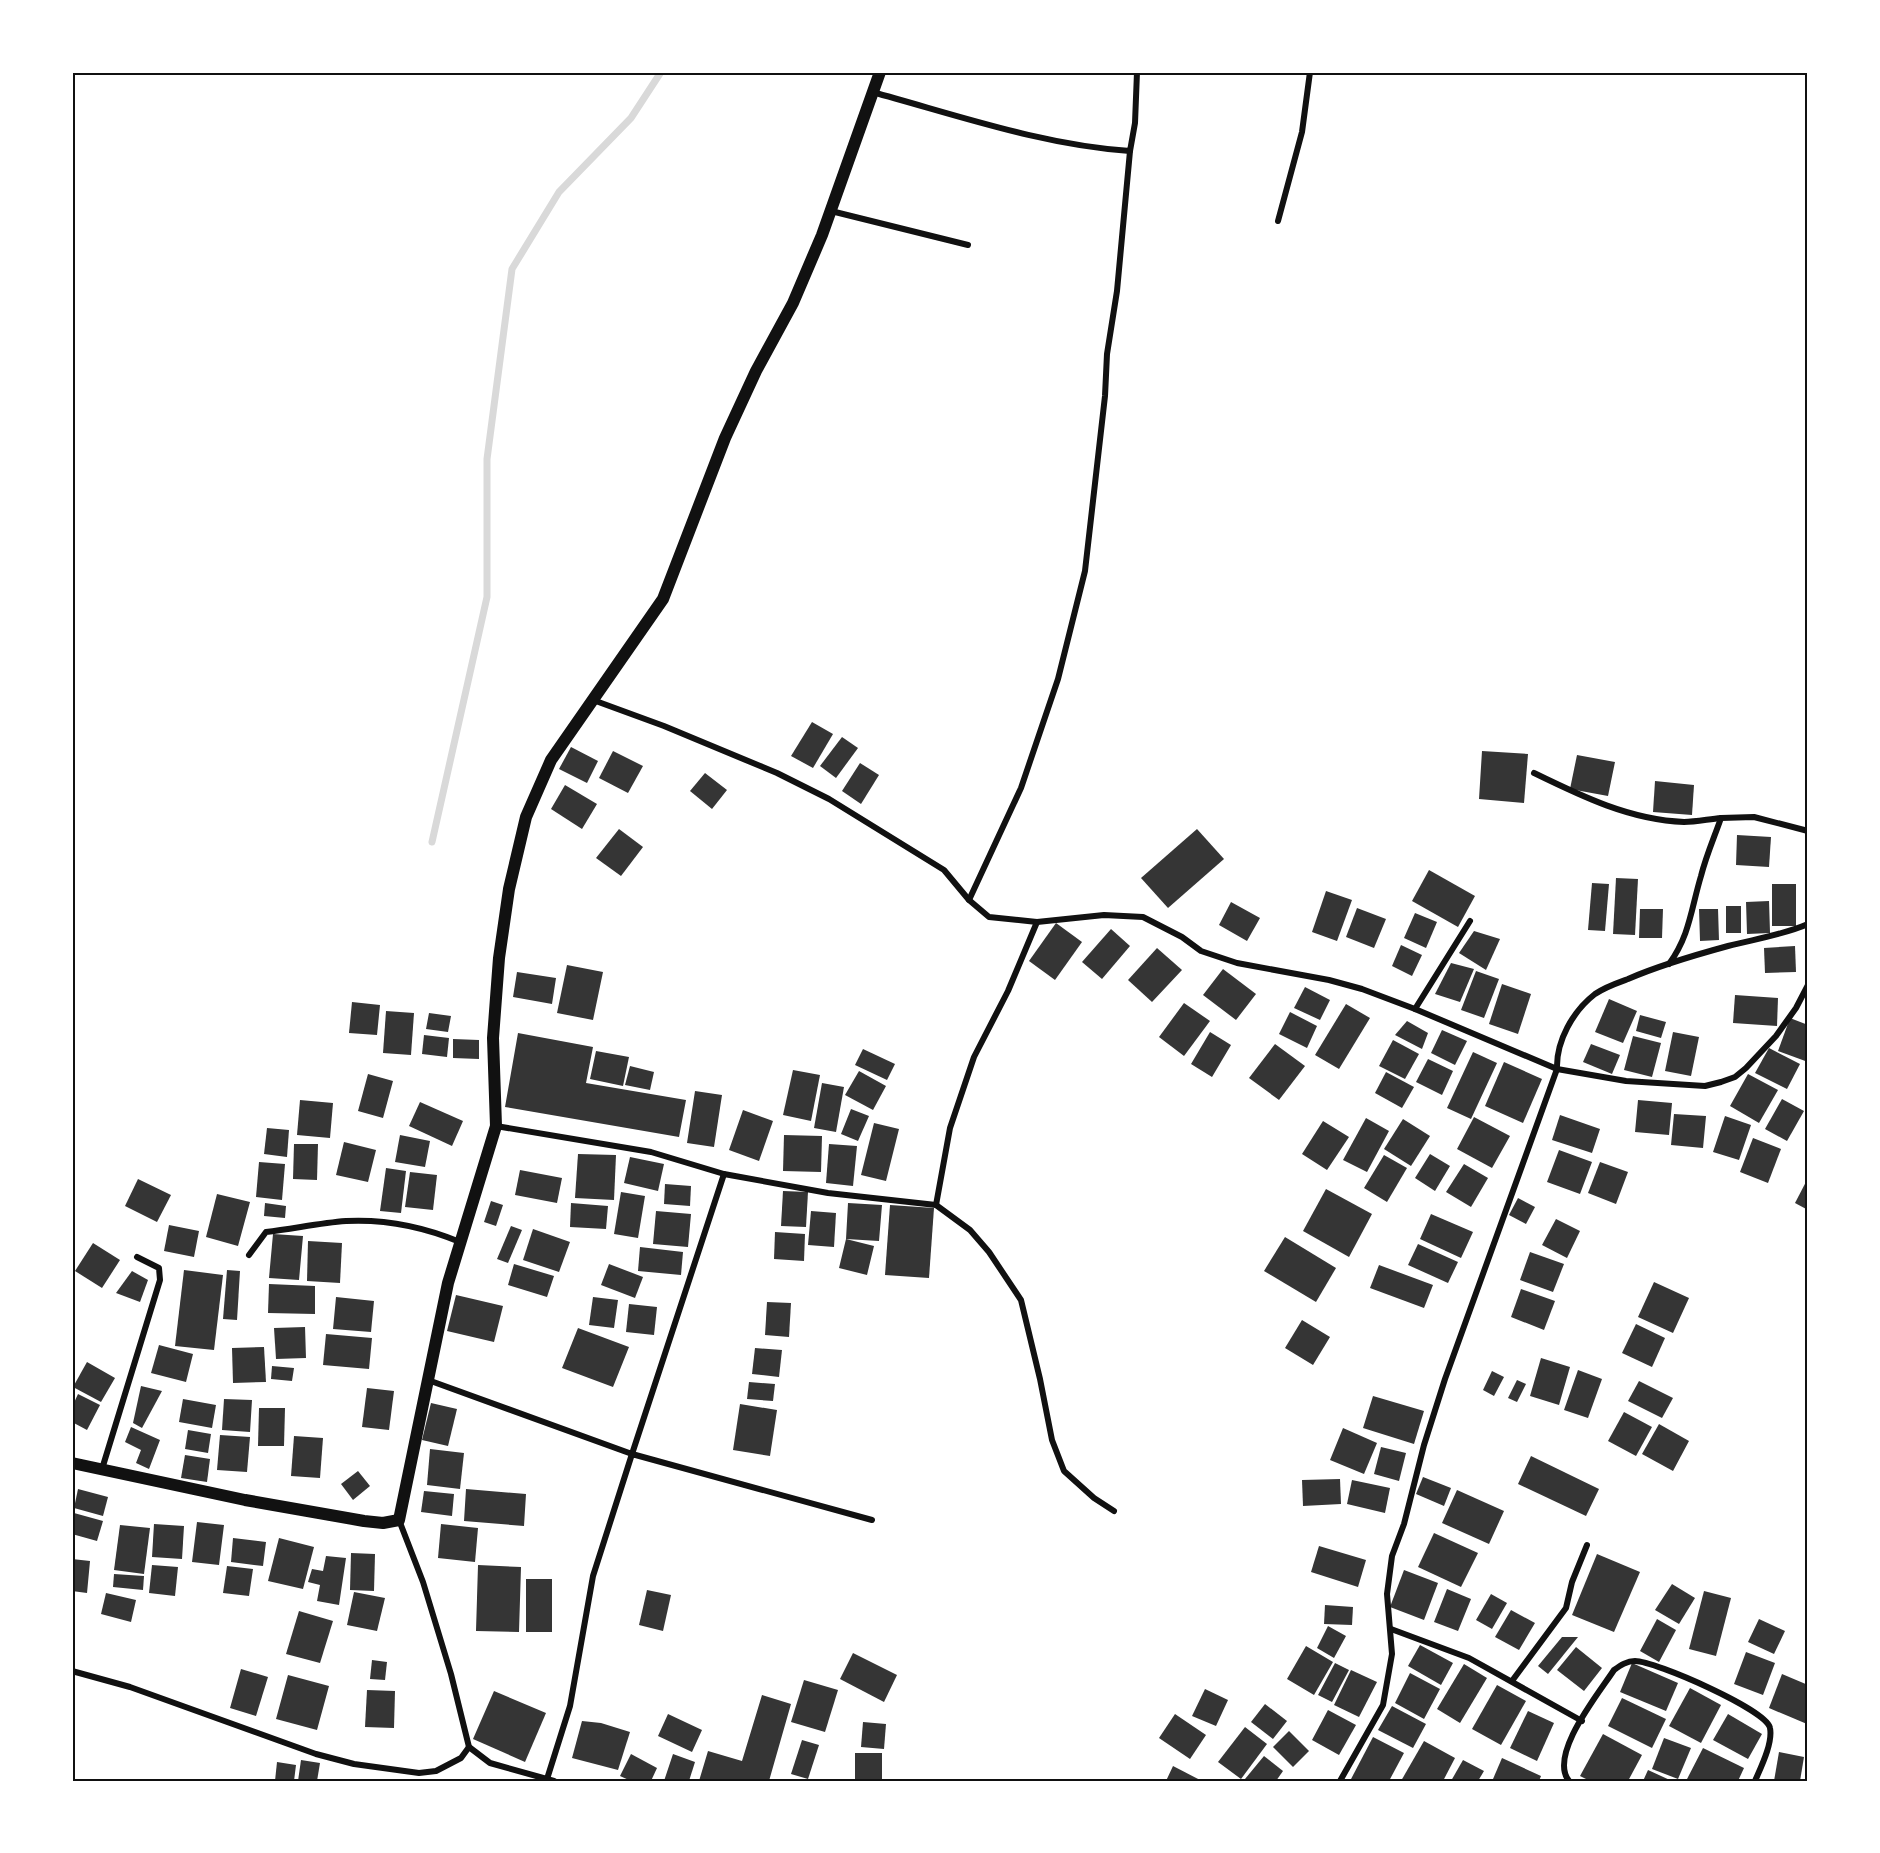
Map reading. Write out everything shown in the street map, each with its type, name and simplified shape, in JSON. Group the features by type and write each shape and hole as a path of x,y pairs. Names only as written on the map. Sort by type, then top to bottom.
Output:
{"main road":[{"path":"72,1463 245,1500 363,1521 383,1523 399,1520 448,1283 496,1126 493,1038 499,958 509,889 526,818 551,760 663,599 725,438 756,371 793,303 831,211 871,92 880,72"}],"street":[{"path":"969,900 1020,788 1058,679 1085,571 1105,396 1107,354 1117,291 1130,151 1135,123 1137,72"},
{"path":"1278,221 1302,132 1310,72"},
{"path":"871,92 1012,131 1099,149 1130,151"},
{"path":"831,211 968,246"},
{"path":"593,700 675,730 777,773 829,799 944,870 969,900 989,917 1037,922 1104,915 1143,917 1182,936 1201,951 1237,963 1329,980 1362,989 1557,1069 1626,1081 1705,1086 1721,1082 1735,1077 1746,1068 1776,1036 1808,986"},
{"path":"1534,773 1606,806 1652,818 1685,822 1721,818 1754,818 1808,831"},
{"path":"1669,964 1681,948 1691,919 1707,853 1721,818"},
{"path":"1415,1009 1470,921"},
{"path":"936,1205 950,1128 974,1057 1008,991 1037,922"},
{"path":"1340,1781 1383,1705 1392,1654 1387,1594 1388,1575 1424,1444 1445,1379 1557,1069 1557,1053 1564,1034 1584,1004 1597,993 1613,985 1669,964 1808,924"},
{"path":"496,1126 651,1152 724,1174 828,1193 936,1205 970,1230 983,1244 1020,1300 1040,1379 1052,1440 1065,1471 1094,1498 1114,1511"},
{"path":"547,1779 570,1706 593,1576 724,1174"},
{"path":"249,1255 266,1232 344,1221 383,1221 439,1234 460,1242"},
{"path":"102,1469 160,1280 159,1268 137,1257"},
{"path":"428,1380 632,1454 872,1520"},
{"path":"399,1520 423,1582 451,1674 469,1747 490,1763 554,1781"},
{"path":"1512,1682 1566,1608 1572,1582 1587,1545"},
{"path":"1391,1629 1469,1658 1581,1720"},
{"path":"1569,1781 1563,1768 1569,1740 1614,1670 1624,1663 1634,1661 1647,1662 1664,1668 1722,1694 1767,1721 1770,1728 1766,1756 1755,1781"},
{"path":"72,1671 130,1687 316,1754 354,1764 419,1773 436,1772 461,1758 469,1747"}],"building":[{"path":"812,722 833,734 813,768 791,756"},
{"path":"842,737 858,748 836,778 820,766"},
{"path":"571,747 598,761 587,783 559,769"},
{"path":"613,751 643,766 628,793 599,778"},
{"path":"1482,751 1528,754 1524,803 1479,799"},
{"path":"1577,755 1615,762 1608,796 1570,789"},
{"path":"860,763 879,775 861,804 842,791"},
{"path":"705,773 727,790 712,809 690,791"},
{"path":"1655,781 1694,785 1692,815 1653,812"},
{"path":"565,785 597,804 582,829 551,809"},
{"path":"619,829 643,847 621,876 596,858"},
{"path":"1197,829 1224,859 1168,908 1141,878"},
{"path":"1737,835 1771,837 1769,867 1736,865"},
{"path":"1429,870 1475,896 1458,927 1412,901"},
{"path":"1616,878 1638,879 1635,935 1613,934"},
{"path":"1592,883 1609,884 1605,931 1588,930"},
{"path":"1772,884 1796,884 1796,926 1772,926"},
{"path":"1326,891 1352,900 1337,941 1312,932"},
{"path":"1769,901 1770,933 1747,934 1746,902"},
{"path":"1231,902 1260,918 1247,941 1219,925"},
{"path":"1726,906 1741,906 1741,933 1726,933"},
{"path":"1357,908 1386,919 1374,948 1346,937"},
{"path":"1640,909 1663,909 1662,938 1639,938"},
{"path":"1699,909 1718,909 1719,940 1700,941"},
{"path":"1415,913 1437,922 1426,948 1404,938"},
{"path":"1056,923 1082,942 1055,980 1029,961"},
{"path":"1111,929 1130,946 1102,979 1082,962"},
{"path":"1474,931 1500,939 1486,970 1459,953"},
{"path":"1401,945 1422,955 1412,976 1392,966"},
{"path":"1795,946 1796,972 1765,973 1764,948"},
{"path":"1157,948 1182,970 1152,1002 1128,980"},
{"path":"1451,963 1474,969 1460,1002 1435,994"},
{"path":"567,965 603,972 593,1020 557,1013"},
{"path":"1223,969 1256,994 1236,1020 1203,995"},
{"path":"1476,971 1499,979 1484,1018 1461,1010"},
{"path":"517,972 556,978 552,1004 513,997"},
{"path":"1502,984 1531,994 1518,1034 1489,1024"},
{"path":"1305,987 1330,1000 1320,1020 1294,1008"},
{"path":"1735,995 1778,998 1777,1026 1733,1023"},
{"path":"1609,999 1637,1011 1623,1043 1595,1032"},
{"path":"352,1002 380,1005 377,1035 349,1033"},
{"path":"1184,1003 1210,1021 1184,1056 1159,1037"},
{"path":"1346,1004 1370,1018 1339,1069 1315,1055"},
{"path":"386,1011 414,1013 411,1055 383,1053"},
{"path":"1290,1012 1317,1026 1307,1048 1279,1034"},
{"path":"429,1013 451,1016 448,1032 426,1029"},
{"path":"1640,1015 1666,1022 1661,1038 1636,1031"},
{"path":"1790,1018 1808,1025 1808,1062 1778,1051"},
{"path":"1407,1021 1428,1033 1422,1049 1395,1035"},
{"path":"1442,1030 1467,1041 1455,1065 1431,1053"},
{"path":"1210,1032 1231,1045 1212,1077 1191,1064"},
{"path":"1673,1032 1699,1037 1691,1076 1665,1071"},
{"path":"518,1033 593,1047 586,1083 686,1100 679,1137 505,1107"},
{"path":"424,1035 449,1038 447,1057 422,1054"},
{"path":"1633,1036 1661,1043 1652,1077 1624,1070"},
{"path":"453,1039 479,1040 479,1059 453,1058"},
{"path":"1393,1040 1419,1054 1405,1079 1379,1066"},
{"path":"1275,1044 1305,1066 1279,1100 1249,1078"},
{"path":"1591,1044 1620,1055 1612,1074 1583,1062"},
{"path":"1769,1048 1800,1064 1787,1089 1755,1073"},
{"path":"863,1049 895,1064 887,1080 855,1065"},
{"path":"596,1051 629,1057 623,1086 590,1079"},
{"path":"1473,1052 1497,1063 1471,1119 1447,1108"},
{"path":"1428,1059 1453,1071 1442,1095 1416,1082"},
{"path":"1504,1062 1542,1079 1523,1123 1485,1106"},
{"path":"630,1066 654,1072 650,1090 625,1085"},
{"path":"793,1070 820,1075 811,1121 783,1115"},
{"path":"859,1071 886,1086 873,1110 845,1095"},
{"path":"1386,1072 1414,1087 1402,1108 1375,1093"},
{"path":"368,1074 393,1081 383,1118 358,1111"},
{"path":"1748,1074 1778,1090 1759,1123 1730,1106"},
{"path":"822,1083 844,1087 836,1132 814,1128"},
{"path":"695,1091 722,1095 714,1147 687,1143"},
{"path":"1782,1099 1804,1111 1787,1141 1765,1129"},
{"path":"300,1100 333,1103 330,1138 297,1135"},
{"path":"1638,1100 1672,1103 1669,1135 1635,1132"},
{"path":"420,1102 463,1121 452,1146 409,1126"},
{"path":"851,1109 869,1116 858,1141 841,1134"},
{"path":"743,1110 773,1121 759,1161 729,1150"},
{"path":"1674,1114 1706,1116 1703,1148 1671,1145"},
{"path":"1560,1115 1600,1129 1592,1153 1552,1140"},
{"path":"1725,1116 1751,1125 1739,1160 1713,1152"},
{"path":"1474,1117 1510,1136 1492,1168 1457,1149"},
{"path":"1366,1118 1389,1131 1367,1172 1343,1160"},
{"path":"1403,1119 1430,1136 1411,1166 1384,1149"},
{"path":"1323,1121 1349,1137 1327,1170 1302,1154"},
{"path":"874,1123 899,1129 886,1181 861,1175"},
{"path":"267,1128 289,1130 287,1157 264,1154"},
{"path":"400,1135 430,1141 425,1167 395,1162"},
{"path":"784,1135 822,1136 821,1172 783,1171"},
{"path":"1753,1138 1781,1149 1768,1183 1740,1172"},
{"path":"344,1142 376,1150 368,1182 336,1175"},
{"path":"294,1144 318,1144 317,1180 293,1179"},
{"path":"829,1144 857,1146 853,1186 826,1183"},
{"path":"1559,1150 1592,1162 1580,1194 1547,1182"},
{"path":"578,1154 616,1155 614,1200 575,1198"},
{"path":"1430,1154 1450,1166 1435,1191 1415,1178"},
{"path":"1384,1155 1407,1168 1387,1202 1364,1188"},
{"path":"630,1157 664,1164 658,1191 624,1183"},
{"path":"259,1162 285,1164 282,1200 256,1197"},
{"path":"1600,1162 1628,1172 1616,1204 1588,1193"},
{"path":"1464,1164 1488,1178 1471,1207 1446,1192"},
{"path":"386,1168 406,1171 401,1213 380,1211"},
{"path":"520,1170 562,1178 557,1203 515,1195"},
{"path":"410,1172 437,1175 433,1210 405,1207"},
{"path":"1808,1178 1808,1210 1795,1203"},
{"path":"138,1179 171,1195 157,1222 125,1206"},
{"path":"665,1184 691,1186 690,1206 664,1204"},
{"path":"1326,1189 1372,1214 1349,1257 1303,1231"},
{"path":"783,1191 808,1192 806,1227 781,1226"},
{"path":"621,1192 645,1196 638,1238 614,1234"},
{"path":"217,1194 250,1202 238,1246 206,1237"},
{"path":"1518,1198 1535,1207 1526,1224 1509,1215"},
{"path":"491,1201 503,1205 496,1226 484,1222"},
{"path":"265,1203 286,1206 285,1218 264,1216"},
{"path":"571,1203 608,1206 606,1229 570,1227"},
{"path":"848,1203 882,1205 879,1241 846,1239"},
{"path":"890,1205 934,1208 929,1278 885,1275"},
{"path":"656,1211 691,1214 688,1247 653,1244"},
{"path":"811,1211 836,1213 834,1247 808,1245"},
{"path":"1431,1214 1473,1232 1461,1258 1420,1239"},
{"path":"1556,1219 1580,1231 1567,1258 1542,1245"},
{"path":"169,1225 199,1231 194,1257 164,1251"},
{"path":"511,1226 522,1230 508,1263 497,1259"},
{"path":"533,1229 570,1242 559,1272 523,1260"},
{"path":"775,1232 805,1234 804,1261 774,1259"},
{"path":"273,1234 303,1236 299,1280 269,1278"},
{"path":"1285,1237 1336,1268 1316,1302 1264,1271"},
{"path":"846,1239 874,1246 867,1275 839,1268"},
{"path":"308,1241 342,1243 340,1283 307,1281"},
{"path":"93,1243 120,1260 102,1288 75,1271"},
{"path":"1418,1244 1458,1262 1448,1283 1408,1265"},
{"path":"640,1247 683,1252 681,1275 638,1271"},
{"path":"1530,1252 1564,1264 1553,1292 1520,1280"},
{"path":"514,1264 554,1276 547,1297 508,1285"},
{"path":"609,1264 643,1277 635,1298 601,1285"},
{"path":"1379,1265 1433,1285 1424,1308 1370,1288"},
{"path":"184,1270 223,1275 214,1350 175,1346"},
{"path":"227,1270 240,1271 237,1320 223,1319"},
{"path":"132,1271 148,1280 140,1302 116,1293"},
{"path":"1654,1282 1689,1298 1673,1333 1638,1317"},
{"path":"269,1284 315,1286 315,1314 268,1313"},
{"path":"1521,1289 1555,1301 1544,1330 1511,1317"},
{"path":"456,1295 503,1306 494,1342 447,1331"},
{"path":"336,1297 374,1301 371,1332 333,1329"},
{"path":"593,1297 618,1300 614,1328 589,1325"},
{"path":"767,1302 791,1303 789,1337 765,1335"},
{"path":"629,1304 657,1307 654,1335 626,1332"},
{"path":"1302,1320 1330,1337 1313,1365 1285,1348"},
{"path":"1636,1324 1665,1338 1652,1367 1622,1353"},
{"path":"305,1327 306,1358 276,1359 274,1328"},
{"path":"578,1328 629,1347 613,1387 562,1368"},
{"path":"326,1334 372,1338 369,1369 323,1365"},
{"path":"159,1345 193,1354 186,1382 151,1373"},
{"path":"264,1347 266,1382 233,1383 232,1348"},
{"path":"755,1348 782,1350 779,1377 752,1374"},
{"path":"1541,1358 1570,1367 1559,1405 1530,1396"},
{"path":"87,1362 115,1378 101,1402 73,1387"},
{"path":"272,1366 294,1368 292,1381 271,1379"},
{"path":"1578,1370 1602,1379 1588,1418 1564,1410"},
{"path":"1492,1371 1504,1377 1494,1396 1483,1390"},
{"path":"1517,1380 1526,1384 1517,1402 1508,1398"},
{"path":"1639,1381 1673,1398 1662,1418 1628,1401"},
{"path":"749,1382 775,1384 773,1401 747,1399"},
{"path":"141,1386 162,1391 142,1428 133,1423"},
{"path":"367,1388 394,1391 389,1430 362,1427"},
{"path":"78,1394 100,1405 87,1430 72,1422 72,1407"},
{"path":"1373,1396 1424,1411 1414,1444 1363,1428"},
{"path":"183,1399 216,1405 212,1428 179,1422"},
{"path":"224,1399 252,1400 250,1432 222,1430"},
{"path":"431,1403 457,1409 448,1446 422,1440"},
{"path":"740,1404 777,1410 770,1456 733,1450"},
{"path":"259,1408 285,1408 284,1446 258,1446"},
{"path":"1624,1412 1652,1427 1636,1456 1608,1441"},
{"path":"1659,1424 1689,1441 1673,1471 1642,1454"},
{"path":"131,1427 160,1440 149,1469 136,1463 141,1450 125,1442"},
{"path":"1343,1428 1377,1443 1364,1474 1330,1460"},
{"path":"188,1430 211,1434 208,1453 185,1449"},
{"path":"220,1435 250,1437 247,1472 217,1470"},
{"path":"294,1436 323,1438 320,1478 291,1476"},
{"path":"1381,1447 1406,1453 1399,1481 1374,1474"},
{"path":"430,1449 464,1453 460,1489 427,1485"},
{"path":"185,1455 210,1459 207,1482 181,1478"},
{"path":"1531,1456 1599,1489 1586,1516 1518,1484"},
{"path":"358,1471 370,1486 353,1500 341,1484"},
{"path":"1423,1477 1451,1488 1444,1506 1416,1494"},
{"path":"1340,1479 1341,1504 1303,1506 1302,1480"},
{"path":"1352,1480 1390,1488 1385,1513 1347,1504"},
{"path":"78,1489 108,1497 103,1516 74,1508"},
{"path":"466,1489 526,1494 524,1526 464,1521"},
{"path":"1457,1490 1504,1511 1489,1544 1442,1523"},
{"path":"424,1491 454,1494 452,1516 421,1512"},
{"path":"74,1513 103,1521 97,1541 72,1534"},
{"path":"197,1522 224,1525 219,1565 192,1562"},
{"path":"154,1524 184,1526 182,1559 152,1557"},
{"path":"441,1524 478,1528 475,1562 438,1558"},
{"path":"120,1525 150,1528 144,1574 114,1570"},
{"path":"1434,1533 1478,1553 1461,1587 1418,1567"},
{"path":"233,1538 266,1542 263,1566 231,1562"},
{"path":"279,1538 314,1547 303,1589 268,1581"},
{"path":"1319,1546 1366,1560 1358,1587 1311,1572"},
{"path":"351,1553 375,1554 374,1591 350,1590"},
{"path":"1597,1554 1640,1572 1614,1632 1572,1615"},
{"path":"326,1556 346,1558 339,1605 317,1601 320,1585 308,1582 312,1569 323,1571"},
{"path":"72,1559 90,1561 87,1593 72,1591"},
{"path":"152,1565 178,1567 175,1596 149,1593"},
{"path":"478,1565 521,1567 519,1632 476,1631"},
{"path":"227,1566 253,1569 249,1596 223,1593"},
{"path":"1404,1570 1438,1583 1424,1620 1390,1607"},
{"path":"114,1574 144,1576 143,1590 113,1587"},
{"path":"526,1579 552,1579 552,1632 526,1632"},
{"path":"1672,1584 1695,1598 1679,1624 1655,1610"},
{"path":"1447,1589 1471,1599 1458,1631 1434,1622"},
{"path":"647,1590 671,1595 663,1631 639,1625"},
{"path":"1704,1591 1731,1598 1716,1656 1689,1649"},
{"path":"354,1592 385,1598 377,1631 347,1625"},
{"path":"106,1593 136,1600 131,1622 101,1614"},
{"path":"1491,1594 1507,1603 1492,1629 1476,1620"},
{"path":"1325,1605 1353,1607 1352,1625 1324,1624"},
{"path":"1511,1610 1535,1623 1519,1650 1495,1637"},
{"path":"299,1611 333,1621 320,1663 286,1654"},
{"path":"1657,1619 1676,1630 1659,1662 1640,1651"},
{"path":"1759,1619 1785,1631 1774,1654 1748,1642"},
{"path":"1328,1626 1346,1636 1334,1658 1317,1648"},
{"path":"1562,1637 1578,1637 1548,1674 1538,1666"},
{"path":"1420,1645 1453,1663 1441,1685 1408,1666"},
{"path":"1306,1646 1333,1662 1314,1695 1287,1679"},
{"path":"1576,1647 1602,1668 1584,1691 1557,1670"},
{"path":"1746,1652 1775,1663 1763,1695 1734,1684"},
{"path":"853,1653 897,1675 884,1702 840,1679"},
{"path":"372,1660 387,1662 385,1680 370,1679"},
{"path":"1335,1663 1349,1670 1332,1702 1318,1695"},
{"path":"1632,1663 1678,1683 1666,1711 1620,1692"},
{"path":"1464,1664 1487,1678 1460,1723 1437,1709"},
{"path":"241,1669 268,1677 256,1716 230,1708"},
{"path":"1351,1670 1377,1682 1359,1717 1334,1705"},
{"path":"1410,1673 1440,1689 1424,1719 1395,1703"},
{"path":"1782,1674 1808,1685 1807,1724 1769,1708"},
{"path":"288,1675 329,1686 317,1730 276,1719"},
{"path":"804,1680 838,1690 825,1732 791,1722"},
{"path":"1497,1685 1526,1701 1501,1745 1472,1729"},
{"path":"1690,1688 1721,1705 1701,1743 1669,1726"},
{"path":"1205,1689 1228,1700 1216,1726 1192,1716"},
{"path":"367,1690 395,1691 394,1728 365,1727"},
{"path":"494,1691 546,1713 525,1762 473,1739"},
{"path":"762,1695 791,1704 769,1781 699,1781 708,1751 742,1761"},
{"path":"1622,1698 1666,1719 1652,1748 1608,1726"},
{"path":"1265,1704 1287,1721 1273,1739 1251,1722"},
{"path":"1392,1706 1426,1724 1413,1748 1378,1730"},
{"path":"1328,1710 1356,1725 1339,1755 1312,1740"},
{"path":"1528,1711 1554,1723 1537,1761 1510,1748"},
{"path":"668,1714 702,1730 692,1752 658,1736"},
{"path":"1175,1714 1206,1735 1190,1759 1159,1738"},
{"path":"1728,1714 1762,1734 1748,1759 1713,1740"},
{"path":"582,1721 601,1723 630,1732 618,1770 572,1758"},
{"path":"863,1722 886,1724 884,1749 861,1747"},
{"path":"1245,1727 1267,1744 1241,1779 1218,1762"},
{"path":"1289,1731 1309,1751 1293,1767 1273,1747"},
{"path":"1603,1734 1642,1755 1628,1781 1590,1781 1580,1776"},
{"path":"1373,1737 1404,1753 1389,1781 1350,1781"},
{"path":"1664,1738 1691,1748 1678,1779 1652,1769"},
{"path":"802,1740 819,1745 808,1779 791,1774"},
{"path":"1424,1741 1455,1758 1443,1781 1401,1781"},
{"path":"1703,1748 1744,1768 1738,1781 1686,1781"},
{"path":"1779,1752 1804,1757 1800,1781 1774,1781"},
{"path":"855,1753 882,1753 882,1781 855,1781"},
{"path":"631,1754 657,1768 651,1781 631,1781 620,1776"},
{"path":"673,1754 695,1762 689,1781 664,1781"},
{"path":"1264,1756 1283,1771 1276,1781 1247,1781 1245,1779"},
{"path":"1502,1758 1541,1776 1539,1781 1497,1781 1493,1779"},
{"path":"301,1760 320,1763 317,1781 298,1781"},
{"path":"1463,1760 1484,1771 1478,1781 1451,1781"},
{"path":"277,1762 296,1765 294,1781 275,1781"},
{"path":"1173,1766 1202,1781 1166,1781"},
{"path":"1648,1770 1672,1781 1643,1781"}],"waterway":[{"path":"432,842 487,597 487,459 512,269 559,192 631,118 661,72"}]}
